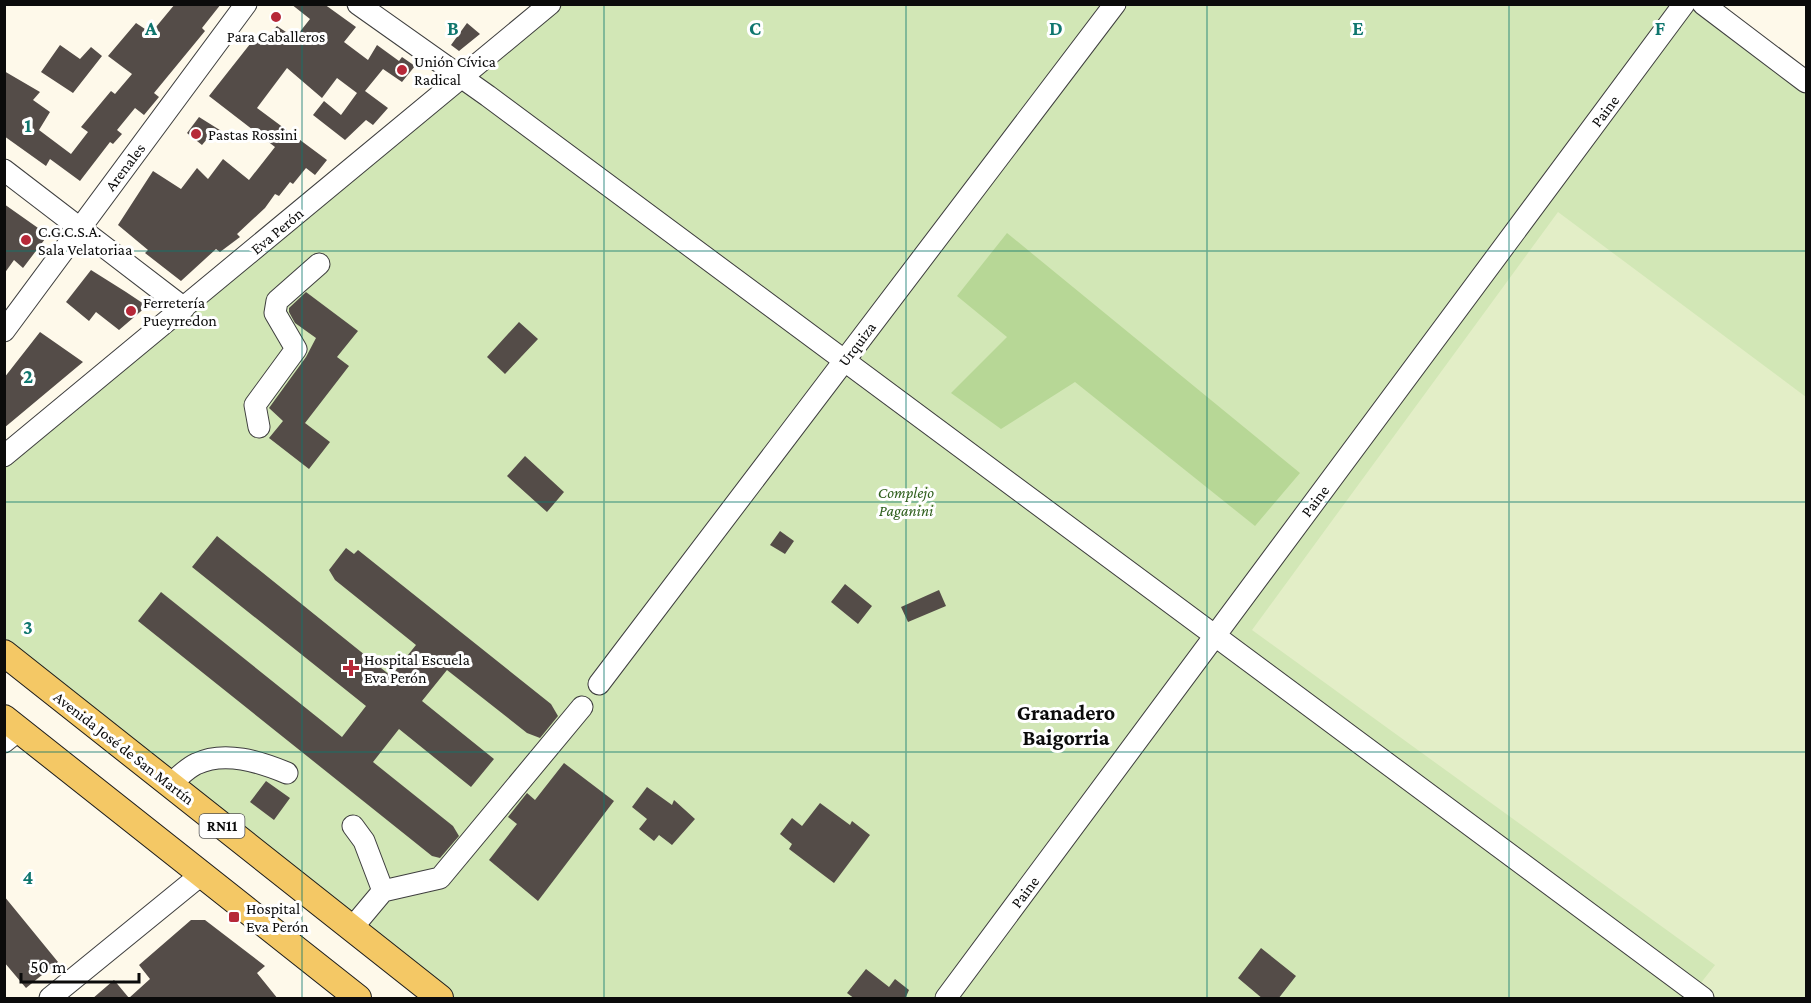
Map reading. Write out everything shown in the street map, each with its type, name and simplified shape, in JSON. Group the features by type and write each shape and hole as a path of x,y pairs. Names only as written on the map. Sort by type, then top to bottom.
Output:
{"main road":[{"name":"Avenida José de San Martín","path":"4,653 440,999"},
{"path":"9,730 202,874 358,999"}],"street":[{"name":"Arenales","path":"4,331 246,4"},
{"path":"358,4 462,77 1703,999"},
{"name":"Eva Perón","path":"4,456 550,4"},
{"name":"Urquiza","path":"599,684 1115,4"},
{"name":"Paine","path":"946,999 1684,4"},
{"path":"1703,4 1806,82"},
{"path":"4,170 184,308"},
{"path":"259,427 255,405 296,349 275,313 277,302 319,264"},
{"path":"352,928 383,891 440,878 582,707"},
{"path":"170,784 196,764 227,758 258,761 287,774"},
{"path":"353,826 364,841 383,891"},
{"path":"50,999 202,874"}],"green space":[{"name":"Complejo Paganini","path":"550,5 1703,5 1806,82 1806,998 440,998 5,653 4,456"},
{"path":"1558,212 1806,397 1806,998 1689,998 1715,965 1252,630"},
{"path":"1007,233 1300,473 1255,526 1075,382 1001,429 951,393 1007,337 957,296"}],"building":[{"path":"175,4 221,4 202,28 205,31 154,93 159,97 144,115 135,108 117,130 122,134 113,144 110,142 80,181 50,159 46,166 4,136 4,71 40,92 33,100 50,112 39,130 71,154 88,132 81,127 111,91 115,94 132,74 108,56 136,23 151,33"},
{"path":"291,4 324,4 356,27 344,42 368,60 377,45 399,61 402,57 415,66 402,82 383,69 365,91 388,108 373,125 366,120 345,140 313,115 324,101 341,115 357,93 337,78 322,98 287,68 257,108 327,160 315,175 306,168 279,196 275,194 265,208 237,234 240,237 220,252 216,249 181,281 145,253 148,250 118,225 153,171 181,189 197,168 208,179 223,159 249,180 275,147 209,96 254,39 261,45 277,26 295,38 310,19"},
{"path":"467,23 480,34 459,51 451,45"},
{"path":"60,45 80,59 91,47 102,56 73,93 41,72"},
{"path":"199,117 223,132 213,143 207,139 202,145 187,133"},
{"name":"C.G.C.S.A. Sala Velatoriaa","path":"4,204 48,235 23,268 14,260 4,274"},
{"path":"91,270 147,306 119,330 96,312 89,321 66,302"},
{"path":"306,292 358,331 337,357 349,366 305,423 330,442 309,469 269,438 283,421 269,408 306,357 316,338 295,323 289,312 289,308"},
{"path":"519,322 538,339 505,374 487,357"},
{"path":"40,332 83,362 4,428 4,378"},
{"path":"525,456 564,492 547,512 507,476"},
{"path":"780,531 794,541 785,554 770,545"},
{"name":"Hospital Escuela Eva Perón","path":"217,536 391,676 416,645 335,580 329,570 346,548 354,554 358,550 551,704 558,716 540,738 527,733 447,670 422,701 494,759 471,787 399,729 373,762 453,826 459,836 440,858 432,856 138,621 161,592 342,737 366,706 192,567"},
{"path":"845,584 872,606 858,624 831,602"},
{"path":"939,590 946,606 908,622 901,607"},
{"path":"564,763 614,801 538,901 489,860 517,824 508,817 527,793 535,800"},
{"path":"266,781 290,798 274,820 250,802"},
{"path":"647,787 672,805 674,800 695,819 672,845 659,835 654,841 639,829 647,819 632,807"},
{"path":"820,803 850,825 852,821 870,835 834,883 789,849 792,844 780,834 792,818 802,826"},
{"path":"4,896 58,962 26,988 4,962"},
{"path":"191,920 205,920 265,966 257,973 278,999 92,999 114,980 129,998 150,979 139,965"},
{"path":"1261,948 1296,976 1278,999 1263,999 1238,978"},
{"path":"866,969 889,987 895,979 909,990 905,999 855,999 847,993"}],"place":[{"name":"Para Caballeros","path":"276,17"},
{"name":"Unión Cívica Radical","path":"402,70"},
{"name":"Pastas Rossini","path":"196,134"},
{"name":"C.G.C.S.A. Sala Velatoriaa","path":"26,240"},
{"name":"Ferretería Pueyrredon","path":"131,311"},
{"name":"Hospital Escuela Eva Perón","path":"351,668"},
{"name":"Hospital Eva Perón","path":"234,917"}],"district":[{"name":"Granadero Baigorria","path":"1066,724"}]}
